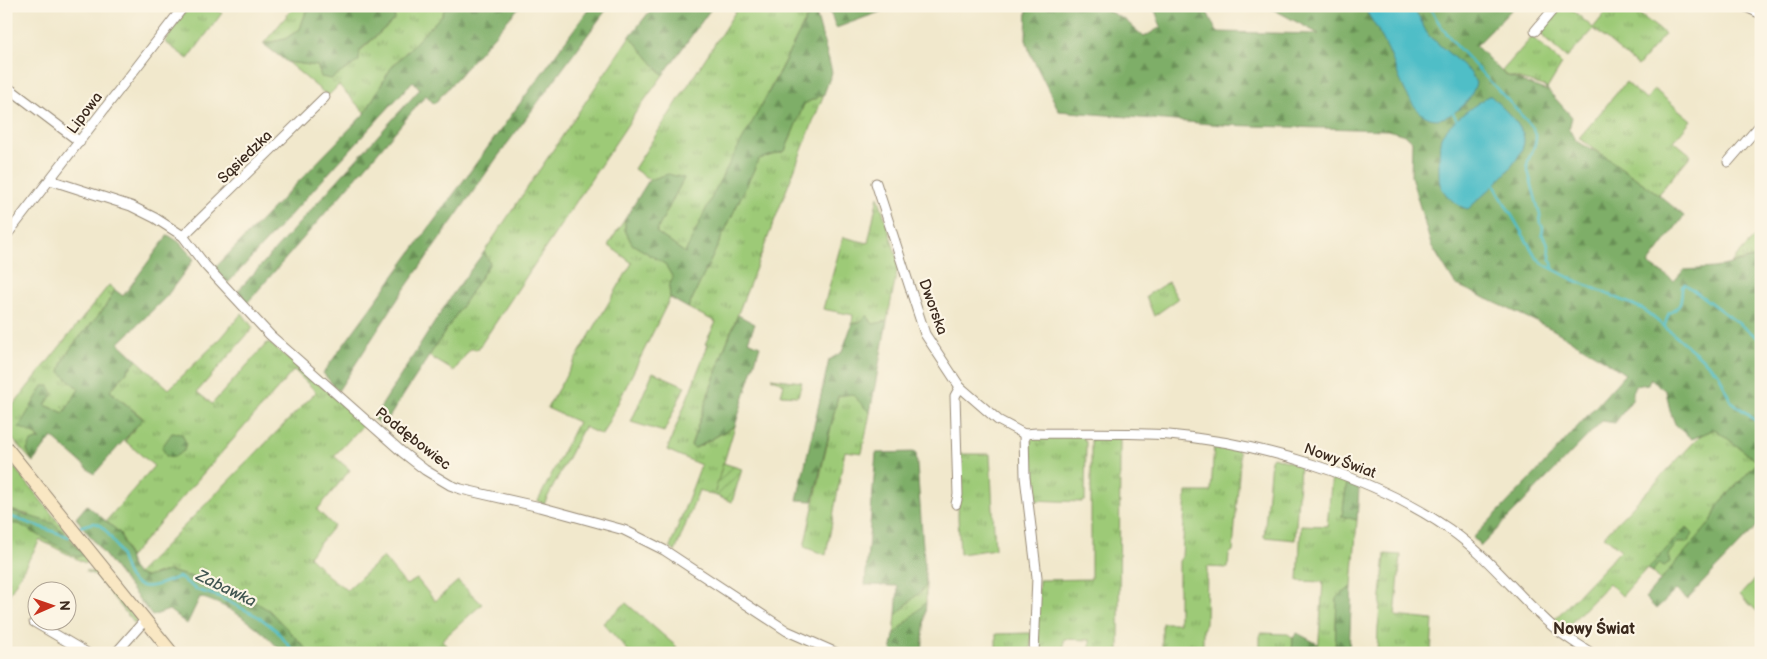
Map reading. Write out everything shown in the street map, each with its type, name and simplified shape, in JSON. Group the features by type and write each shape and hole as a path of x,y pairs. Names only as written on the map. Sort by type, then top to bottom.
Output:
{"main road":[{"path":"6,447 172,653"}],"street":[{"name":"Lipowa","path":"6,236 184,6"},
{"path":"1535,32 1556,6"},
{"path":"1744,6 1761,14"},
{"path":"6,86 80,142"},
{"name":"Sąsiedzka","path":"183,236 325,97"},
{"path":"1728,162 1761,124"},
{"name":"Poddębowiec","path":"50,180 131,206 156,218 183,236 205,266 270,336 425,470 450,485 624,530 664,550 787,631 837,653"},
{"name":"Dworska","path":"876,183 925,334 960,387 998,420 1024,434"},
{"path":"956,504 958,495 955,396 960,387"},
{"path":"1024,434 1025,477 1037,577 1034,653"},
{"name":"Nowy Świat","path":"1024,434 1153,435 1199,438 1244,446 1347,476 1412,506 1449,528 1479,554 1553,627 1591,653"},
{"path":"116,653 145,620"},
{"path":"51,632 87,653"}],"green space":[{"path":"189,6 211,6 222,13 188,59 165,42"},
{"path":"295,6 318,6 306,12 300,29 285,39 263,44"},
{"path":"318,6 395,6 393,8 395,19 360,50 359,61 331,79 321,77 318,66 287,62 263,44 285,39 300,29 306,12"},
{"path":"395,6 446,6 442,15 391,68 365,113 339,85 329,95 287,62 318,66 360,51 395,19 393,8"},
{"path":"446,6 520,6 434,104 426,95 247,303 237,292 420,89 413,81 228,283 214,269 365,113 391,68 442,15"},
{"path":"591,6 609,6 496,159 401,294 338,391 323,373"},
{"path":"654,6 713,6 663,75 630,36"},
{"path":"739,6 813,6 685,253 656,232 684,178 650,180 634,169"},
{"path":"813,6 832,72 824,94 804,104 785,151 759,159 688,308 670,298 669,286 673,278 665,264 632,244 625,230 625,219 649,180 668,174 684,178 656,232 685,253 718,184 771,88"},
{"path":"836,6 896,6 836,28 829,9"},
{"path":"1027,6 1099,6 1125,20 1144,37 1161,27 1155,10 1149,6 1204,6 1217,32 1319,34 1267,6 1515,6 1476,46 1505,75 1547,91 1544,86 1572,117 1569,129 1576,141 1603,155 1658,194 1684,216 1648,264 1674,281 1684,270 1715,268 1761,256 1761,522 1687,599 1676,590 1656,609 1645,598 1711,522 1719,504 1758,462 1715,429 1692,439 1676,426 1670,411 1666,391 1650,379 1648,384 1634,386 1632,400 1615,423 1602,421 1481,546 1473,538 1534,475 1625,374 1552,329 1455,284 1431,245 1411,176 1412,141 1405,135 1388,130 1222,125 1059,111 1030,53 1026,39"},
{"path":"1562,6 1568,6 1593,28 1611,6 1629,6 1665,34 1638,66 1594,29 1567,58 1545,39 1542,34 1544,27"},
{"path":"630,36 663,75 636,112 478,349 470,349 454,371 429,356 490,263 484,252"},
{"path":"1532,37 1562,64 1547,89 1544,86 1505,75 1502,71"},
{"path":"1626,82 1646,100 1654,89 1691,120 1674,141 1691,155 1658,194 1579,138"},
{"path":"824,94 723,352 691,445 696,448 735,426 714,495 699,490 675,552 670,547 701,465 667,450 708,345 705,344 716,322 688,308 759,159 785,151 804,104"},
{"path":"878,196 901,270 897,271 887,321 873,325 860,322 852,324 853,315 823,309 843,237 868,243"},
{"path":"625,219 625,230 632,244 665,264 673,278 669,286 670,298 602,435 584,427 544,504 538,501 578,422 547,408 632,263 608,245"},
{"path":"1761,230 1761,256 1731,263"},
{"path":"168,235 179,242 194,259 166,297 119,343 137,360 110,391 143,419 94,474 52,437 33,462 27,450 31,442 40,439 37,435 19,427 43,386 49,386 53,394 45,405 64,413 79,389 60,372 67,354 105,307 115,290 123,296"},
{"path":"484,252 490,263 384,425 373,419 452,295"},
{"path":"1168,282 1178,299 1154,316 1146,296"},
{"path":"109,285 115,290 105,307 72,346 63,363 60,372 79,389 64,413 45,405 19,427 37,435 40,440 27,450 33,462 6,432 6,414"},
{"path":"242,313 253,328 197,392 212,404 268,342 365,423 334,456 350,470 317,510 334,526 309,556 327,575 347,590 383,557 406,585 417,579 435,601 458,581 482,604 442,640 453,653 310,653 297,639 237,592 208,581 168,571 146,577 137,574 316,392 294,370 129,558 120,533 106,521 154,466 125,441 143,418 110,391 137,360 169,389 222,337"},
{"path":"738,315 755,324 748,341 760,346 735,426 695,448 691,446 723,352"},
{"path":"867,315 873,324 887,321 870,413 852,394 838,396 813,501 797,500 829,360 842,352 852,324 860,322"},
{"path":"653,372 685,386 664,432 631,422"},
{"path":"771,378 802,382 798,396 781,395 784,384"},
{"path":"852,393 870,413 862,453 845,451 826,555 804,547 838,396"},
{"path":"1715,429 1758,462 1719,504 1711,522 1661,581 1647,568 1622,596 1609,583 1564,630 1553,621 1621,550 1604,536 1701,435"},
{"path":"172,433 182,434 186,443 184,451 174,457 166,456 162,447"},
{"path":"1038,435 1081,436 1086,442 1085,500 1082,502 1031,500 1026,455 1028,446"},
{"path":"1120,437 1119,653 1090,653 1090,640 1064,639 1064,653 1036,653 1039,580 1091,579 1091,438"},
{"path":"1214,444 1237,449 1239,452 1240,462 1233,551 1229,554 1228,568 1207,567 1206,624 1203,629 1203,653 1162,653 1162,623 1179,623 1179,561 1182,557 1186,492 1211,492"},
{"path":"916,452 926,586 896,615 898,586 865,585 876,453"},
{"path":"959,454 990,454 995,549 960,554 958,518"},
{"path":"1273,457 1297,464 1300,467 1295,540 1264,537 1271,460"},
{"path":"723,463 742,469 732,502 714,495"},
{"path":"14,467 89,560 85,563 40,540 6,600 6,523 19,524 30,515 6,509 6,481"},
{"path":"1332,475 1347,482 1342,516 1357,520 1352,587 1337,597 1335,653 1318,653 1323,582 1298,581 1301,525 1327,526"},
{"path":"1347,482 1359,488 1357,520 1342,516"},
{"path":"87,505 120,533 132,568 137,574 146,577 168,571 208,581 237,592 269,610 310,653 283,653 255,626 235,612 200,597 187,624 169,610 152,616 76,518"},
{"path":"6,509 55,524 84,555 77,557 19,524 6,523"},
{"path":"1686,527 1693,534 1687,543 1677,543 1668,555 1670,562 1664,566 1659,563 1652,572 1648,569"},
{"path":"1385,554 1401,555 1395,616 1433,620 1431,653 1377,653"},
{"path":"86,570 91,572 96,570 137,620 135,624 95,575 86,572"},
{"path":"1761,573 1761,615 1740,595"},
{"path":"926,586 926,602 894,635 896,615"},
{"path":"1352,587 1349,653 1335,653 1337,597"},
{"path":"926,602 922,653 891,653 894,635"},
{"path":"626,603 677,647 670,653 630,653 603,623"},
{"path":"1031,633 1031,653 996,653 996,634"},
{"path":"1260,633 1288,634 1293,638 1292,653 1260,653"},
{"path":"1297,633 1318,644 1318,653 1292,653 1293,638"}],"water":[{"path":"1364,6 1408,6 1413,9 1430,38 1470,72 1476,83 1463,106 1450,115 1437,119 1427,117 1418,110 1403,87 1386,46"},
{"path":"1488,96 1491,96 1517,123 1523,134 1524,143 1514,164 1468,209 1455,203 1441,188 1439,175 1440,140 1444,132 1455,121"}],"waterway":[{"path":"1429,6 1455,44 1534,130 1536,140 1527,167 1543,228 1542,234 1547,242 1553,268"},
{"path":"1452,111 1458,122"},
{"path":"1493,183 1536,257 1545,265 1572,279 1643,309 1719,374 1730,400 1761,425"},
{"path":"1664,327 1669,313 1677,308 1680,303 1682,287 1685,284 1761,340"},
{"name":"Zabawka","path":"6,515 69,537"},
{"name":"Zabawka","path":"80,527 95,523 99,524 118,550 128,576 137,584 146,587 179,577 197,590 217,596 259,617 276,630 295,653"}],"district":[{"name":"Nowy Świat","path":"1594,629"}]}
